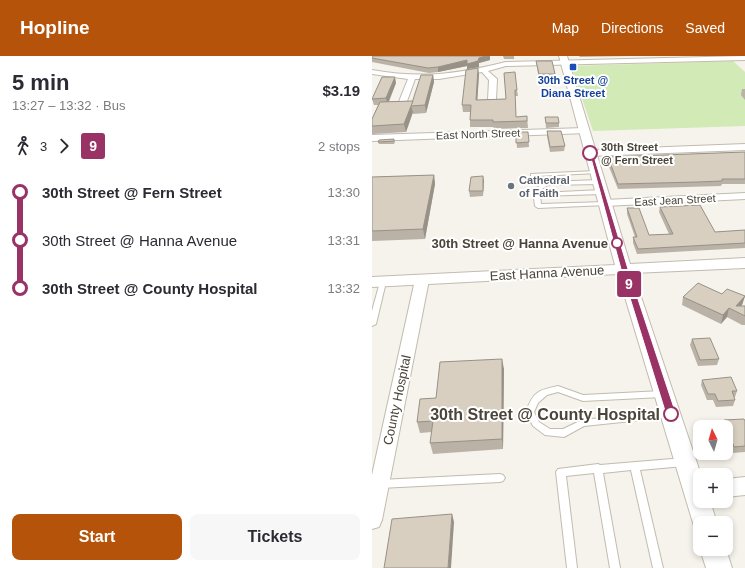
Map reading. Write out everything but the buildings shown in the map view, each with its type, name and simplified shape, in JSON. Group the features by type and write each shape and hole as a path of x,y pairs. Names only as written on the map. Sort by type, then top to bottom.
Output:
{"street":[{"path":"735,57 745,66"},
{"path":"372,72 412,78 437,78 484,71 506,64 564,59 745,58"},
{"path":"564,59 624,269 686,461 693,478"},
{"path":"498,60 506,64"},
{"path":"484,71 493,79 492,100"},
{"path":"402,104 412,78"},
{"name":"East North Street","path":"372,138 584,131"},
{"path":"590,153 745,147"},
{"name":"East Jean Street","path":"601,191 745,196"},
{"name":"East Hanna Avenue","path":"378,282 745,263"},
{"name":"County Hospital","path":"372,520 422,280"},
{"path":"733,487 745,486"},
{"path":"715,556 719,568"}],"lane":[{"path":"583,173 601,191 547,184 533,179 533,175 583,173"},
{"path":"547,184 536,190 538,206 601,191"},
{"path":"537,195 601,191"},
{"path":"372,325 378,282"},
{"path":"664,393 583,398 558,389 544,392 534,401 530,412 536,424 548,432 564,433 582,423 671,414"},
{"path":"572,568 560,472 686,461"},
{"path":"634,466 658,568"},
{"path":"598,468 616,568"},
{"path":"380,484 500,478"}],"green space":[{"path":"733,61 745,72 745,126 593,131 571,66"}],"bus line":[{"name":"9","path":"590,153 624,269 671,414"}],"place":[{"name":"30th Street @ Diana Street","path":"573,67"},
{"name":"30th Street @ Fern Street","path":"590,153"},
{"name":"Cathedral of Faith","path":"511,186"},
{"name":"30th Street @ Hanna Avenue","path":"617,243"},
{"name":"30th Street @ County Hospital","path":"671,414"}]}
